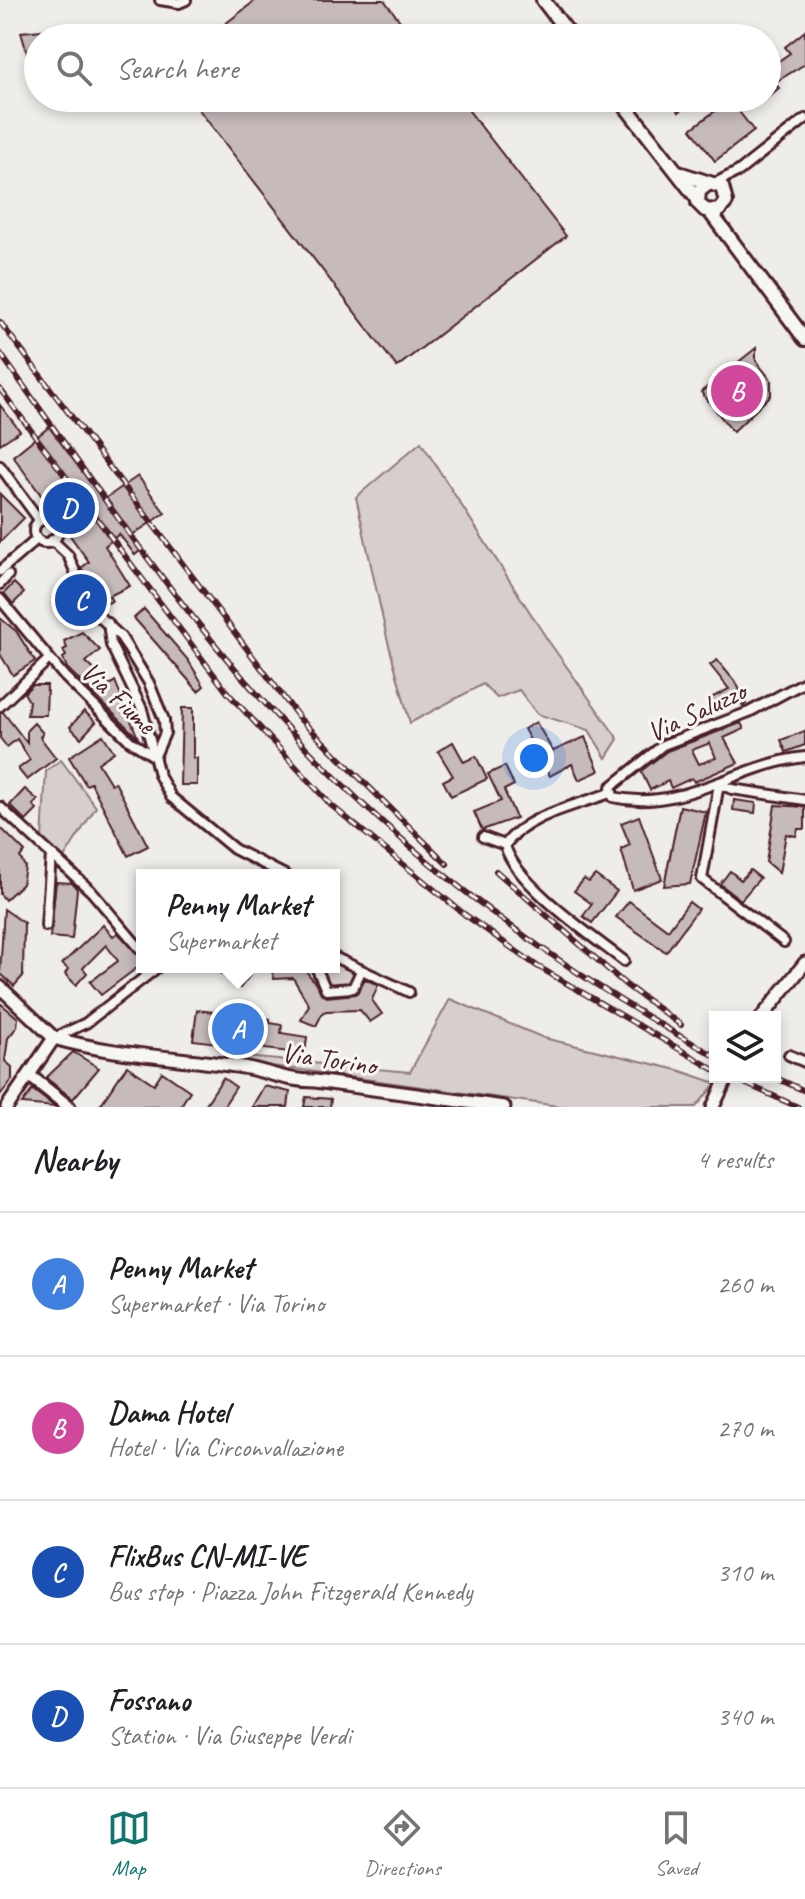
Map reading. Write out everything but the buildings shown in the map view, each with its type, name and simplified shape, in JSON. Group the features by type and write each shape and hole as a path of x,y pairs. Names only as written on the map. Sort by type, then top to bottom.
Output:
{"main road":[{"path":"543,0 561,24"},
{"path":"630,112 805,339"},
{"path":"679,173 712,184 725,200 730,239"},
{"path":"697,198 699,191 712,184"},
{"path":"710,212 725,200"}],"street":[{"path":"160,0 179,3 186,0"},
{"path":"712,184 739,171 805,119"},
{"path":"725,200 739,171"},
{"path":"0,466 40,521"},
{"path":"37,539 34,529 40,521 47,519 56,526 52,540"},
{"path":"0,584 4,573 37,539 52,540 68,555 91,609 108,623 133,654 164,720 165,733 155,757"},
{"name":"Via Fiume","path":"0,599 48,660 130,741 155,757 159,775 185,811 234,849 273,869"},
{"path":"108,623 111,645 142,709 155,757"},
{"path":"0,706 48,660"},
{"name":"Via Saluzzo","path":"505,845 514,832 535,820 612,790 663,745 749,712 805,682"},
{"path":"612,790 613,797 624,799 676,798 719,784 737,773 805,757"},
{"path":"719,784 732,789 805,800"},
{"path":"719,784 702,879 784,942"},
{"path":"0,807 91,891 136,944"},
{"path":"483,837 505,845 508,858 558,910 624,961"},
{"path":"46,926 51,855"},
{"path":"340,960 409,992"},
{"path":"767,1011 805,963"},
{"path":"319,973 326,990 353,988 361,971"},
{"path":"7,1107 54,1038 82,1025 148,973"},
{"path":"0,987 54,1038"},
{"path":"82,1025 87,1046"},
{"name":"Via Torino","path":"54,1038 87,1046 246,1068 289,1081 315,1081 504,1107"},
{"path":"789,1055 805,1062"},
{"path":"30,1076 69,1107"},
{"path":"714,1102 724,1083"}],"shaded area":[{"path":"421,442 547,639 618,739 606,758 589,730 537,714 519,690 497,698 483,684 410,723 387,638 356,497"},
{"path":"61,760 96,807 64,858 42,839 46,771"},
{"path":"340,966 357,974 351,984 337,986 326,981 323,973 340,973"},
{"path":"450,999 544,1038 678,1070 716,1083 696,1107 565,1107 244,1062 245,1057 410,1072"}],"railway":[{"path":"0,322 300,719 447,864"},
{"path":"0,353 135,542 206,634 329,772 379,819 485,907 597,985 709,1053"},
{"path":"0,389 227,692 332,806 464,914 537,966 709,1066"},
{"path":"496,871 626,985 681,1025"},
{"path":"781,1080 805,1091"},
{"path":"744,1083 798,1107"}],"place":[{"name":"Dama Hotel","path":"737,391"},
{"name":"Fossano","path":"69,508"},
{"name":"FlixBus CN-MI-VE","path":"81,600"},
{"name":"Penny Market","path":"238,1029"}]}
